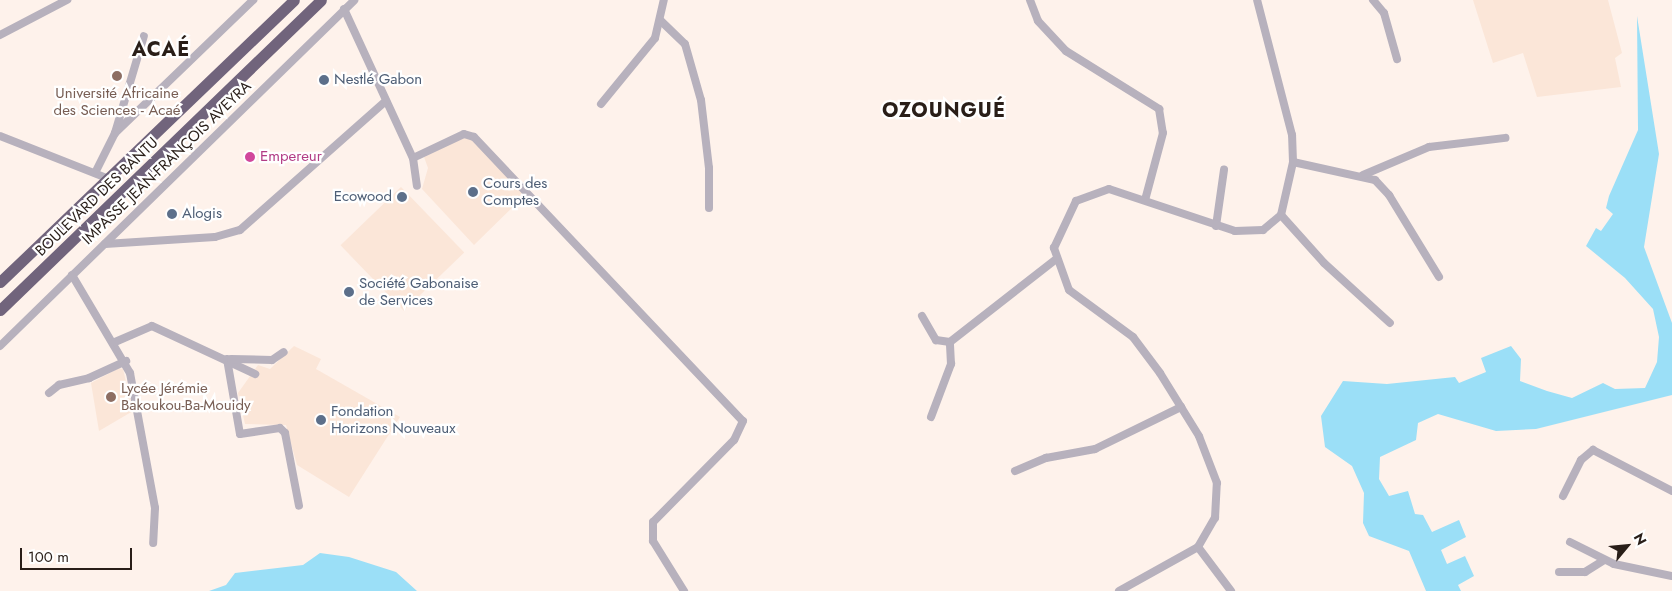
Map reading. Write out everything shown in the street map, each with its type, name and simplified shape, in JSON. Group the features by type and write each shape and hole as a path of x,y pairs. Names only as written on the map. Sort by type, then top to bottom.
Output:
{"highway":[{"name":"BOULEVARD DES BANTU","path":"0,282 294,0"},
{"name":"BOULEVARD DES BANTU","path":"0,310 321,0"}],"street":[{"path":"0,36 67,0"},
{"path":"116,133 253,0"},
{"name":"IMPASSE JEAN-FRANÇOIS AVEYRA","path":"0,346 354,0"},
{"path":"601,104 655,38 661,21 664,0"},
{"path":"1030,0 1038,21 1066,51 1159,109 1163,133 1145,200"},
{"path":"1119,591 1198,547 1215,518 1217,482 1199,436 1133,337 1080,301 1061,277 1055,260 1057,237 1076,201 1109,189 1216,226 1255,231 1273,224 1281,215 1293,162 1289,116 1257,0"},
{"path":"1373,0 1384,13 1397,59"},
{"path":"344,9 413,158 417,186"},
{"path":"661,21 685,44 701,100 709,168 708,208"},
{"path":"95,173 116,133 144,36"},
{"path":"105,244 215,236 240,230 386,101"},
{"path":"413,158 464,134 474,137 743,421 734,440 653,522 653,541 684,591"},
{"path":"0,146 2,137 109,179"},
{"path":"1364,175 1429,147 1505,138"},
{"path":"1293,162 1364,175 1390,194 1439,277"},
{"path":"1216,226 1224,170"},
{"path":"1281,215 1324,263 1390,323"},
{"path":"922,316 936,340 950,342 1055,260"},
{"path":"72,276 126,361 155,508 153,542"},
{"path":"115,342 152,326 255,374"},
{"path":"931,416 951,364 950,342"},
{"path":"226,359 272,360 284,352"},
{"path":"226,359 240,434 280,428 284,433 299,506"},
{"path":"49,394 59,385 89,378 126,361"},
{"path":"1015,471 1046,458 1094,449 1181,407"},
{"path":"1563,496 1581,460 1593,450 1672,490"},
{"path":"1570,542 1604,560 1672,576"},
{"path":"1198,547 1231,591"},
{"path":"1559,572 1585,572 1604,560"}],"shaded area":[{"path":"1473,0 1608,0 1622,53 1615,58 1621,87 1537,97 1523,53 1493,63"},
{"name":"Cours des Comptes","path":"467,135 525,195 474,245 422,189 428,168 424,157"},
{"path":"401,187 464,252 404,311 341,245"},
{"name":"Fondation Horizons Nouveaux","path":"294,346 321,359 316,369 400,417 349,497 297,465 286,425 245,424 238,393 258,365 270,369"},
{"name":"Lycée Jérémie Bakoukou-Ba-Mouidy","path":"119,368 123,369 133,411 99,431 91,383"}],"water":[{"path":"1637,16 1659,154 1644,247 1672,323 1672,395 1536,429 1496,431 1438,414 1418,423 1416,440 1380,457 1379,479 1389,496 1408,491 1415,514 1423,515 1432,532 1459,520 1466,537 1441,550 1447,564 1465,556 1474,576 1458,585 1461,591 1426,591 1409,551 1369,536 1363,523 1364,493 1352,466 1325,447 1321,416 1343,381 1387,384 1455,377 1459,383 1486,372 1481,358 1511,346 1521,359 1520,381 1547,391 1572,398 1603,383 1615,389 1645,388 1657,362 1659,337 1653,309 1625,278 1586,246 1596,228 1601,231 1613,214 1606,208 1609,196 1638,130"},
{"path":"320,553 349,557 396,572 417,591 209,591 226,585 235,573 303,565"}],"place":[{"name":"Université Africaine des Sciences - Acaé","path":"117,76"},
{"name":"Nestlé Gabon","path":"324,80"},
{"name":"Empereur","path":"250,157"},
{"name":"Cours des Comptes","path":"473,192"},
{"name":"Ecowood","path":"402,197"},
{"name":"Alogis","path":"172,214"},
{"name":"Société Gabonaise de Services","path":"349,292"},
{"name":"Lycée Jérémie Bakoukou-Ba-Mouidy","path":"111,397"},
{"name":"Fondation Horizons Nouveaux","path":"321,420"}],"district":[{"name":"ACAÉ","path":"161,49"},
{"name":"OZOUNGUÉ","path":"944,110"}]}
